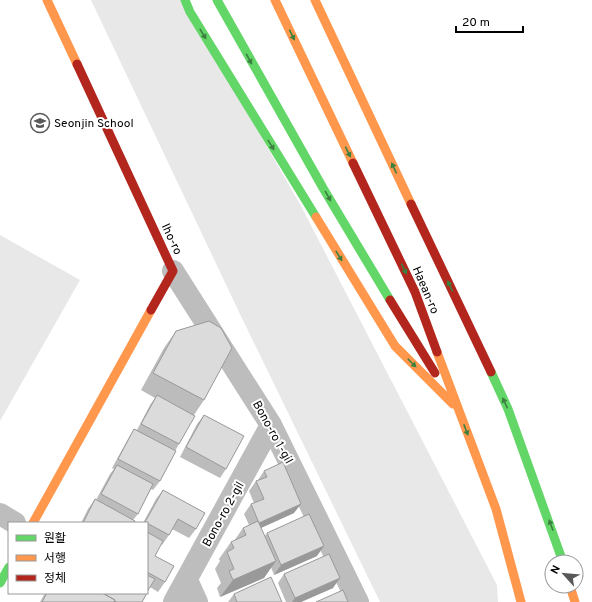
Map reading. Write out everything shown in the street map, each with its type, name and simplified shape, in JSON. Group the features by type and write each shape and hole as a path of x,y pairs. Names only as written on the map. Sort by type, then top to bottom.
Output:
{"main road":[{"name":"Iho-ro","path":"34,522 173,271 47,0"},
{"path":"185,0 190,12 395,346 458,410"},
{"path":"217,0 253,66 384,293 458,410"},
{"name":"Haean-ro","path":"275,0 415,292 496,509 522,602"},
{"name":"Haean-ro","path":"315,0 508,409 560,554"},
{"path":"0,583 8,569"}],"street":[{"name":"Bono-ro 1-gil","path":"173,271 271,425 358,602"},
{"name":"Bono-ro 2-gil","path":"174,602 271,425"},
{"path":"0,514 13,522"},
{"path":"187,580 197,602"}],"shaded area":[{"path":"91,0 183,0 301,206 497,585 498,602 380,602 239,312"},
{"path":"0,235 80,280 0,421"}],"building":[{"path":"209,321 221,328 232,348 204,400 153,373 176,331"},
{"path":"157,395 195,416 179,444 141,424"},
{"path":"204,415 244,436 226,469 186,447"},
{"path":"134,429 176,451 160,481 118,459"},
{"path":"283,462 301,504 259,523 251,504 264,499 256,481 267,477 264,471"},
{"path":"117,465 153,484 138,514 101,494"},
{"path":"163,490 205,513 196,529 178,519 169,535 148,524 148,522 145,522"},
{"path":"95,499 135,521 134,522 84,522"},
{"path":"309,514 324,546 281,565 267,533"},
{"path":"258,521 276,561 233,580 229,571 234,569 227,552 234,548 231,542 246,535 243,528"},
{"path":"148,533 163,541 155,556 174,566 165,582 148,573"},
{"path":"329,554 340,578 295,598 284,574"},
{"path":"148,576 155,579 148,590"},
{"path":"271,577 282,602 237,602 234,594"},
{"path":"343,590 348,602 316,602"},
{"path":"46,594 104,594 115,600 114,602 42,602"},
{"path":"146,594 142,602 117,602 106,595"}],"traffic: fast":[{"path":"185,0 190,12 316,217"},
{"path":"217,0 323,188 390,300"},
{"path":"491,372 508,409 560,554"},
{"path":"0,583 8,569"}],"traffic: slow":[{"path":"47,0 77,64"},
{"path":"275,0 353,163"},
{"path":"315,0 411,204"},
{"path":"316,217 395,346 453,404"},
{"path":"34,522 151,310"},
{"path":"437,352 496,509 521,602"},
{"path":"572,594 575,602"}],"traffic: jam":[{"path":"77,64 173,271 151,310"},
{"path":"353,163 415,292 437,352"},
{"path":"411,204 491,372"},
{"path":"390,300 435,373"}],"place":[{"name":"Seonjin School","path":"40,123"}]}
